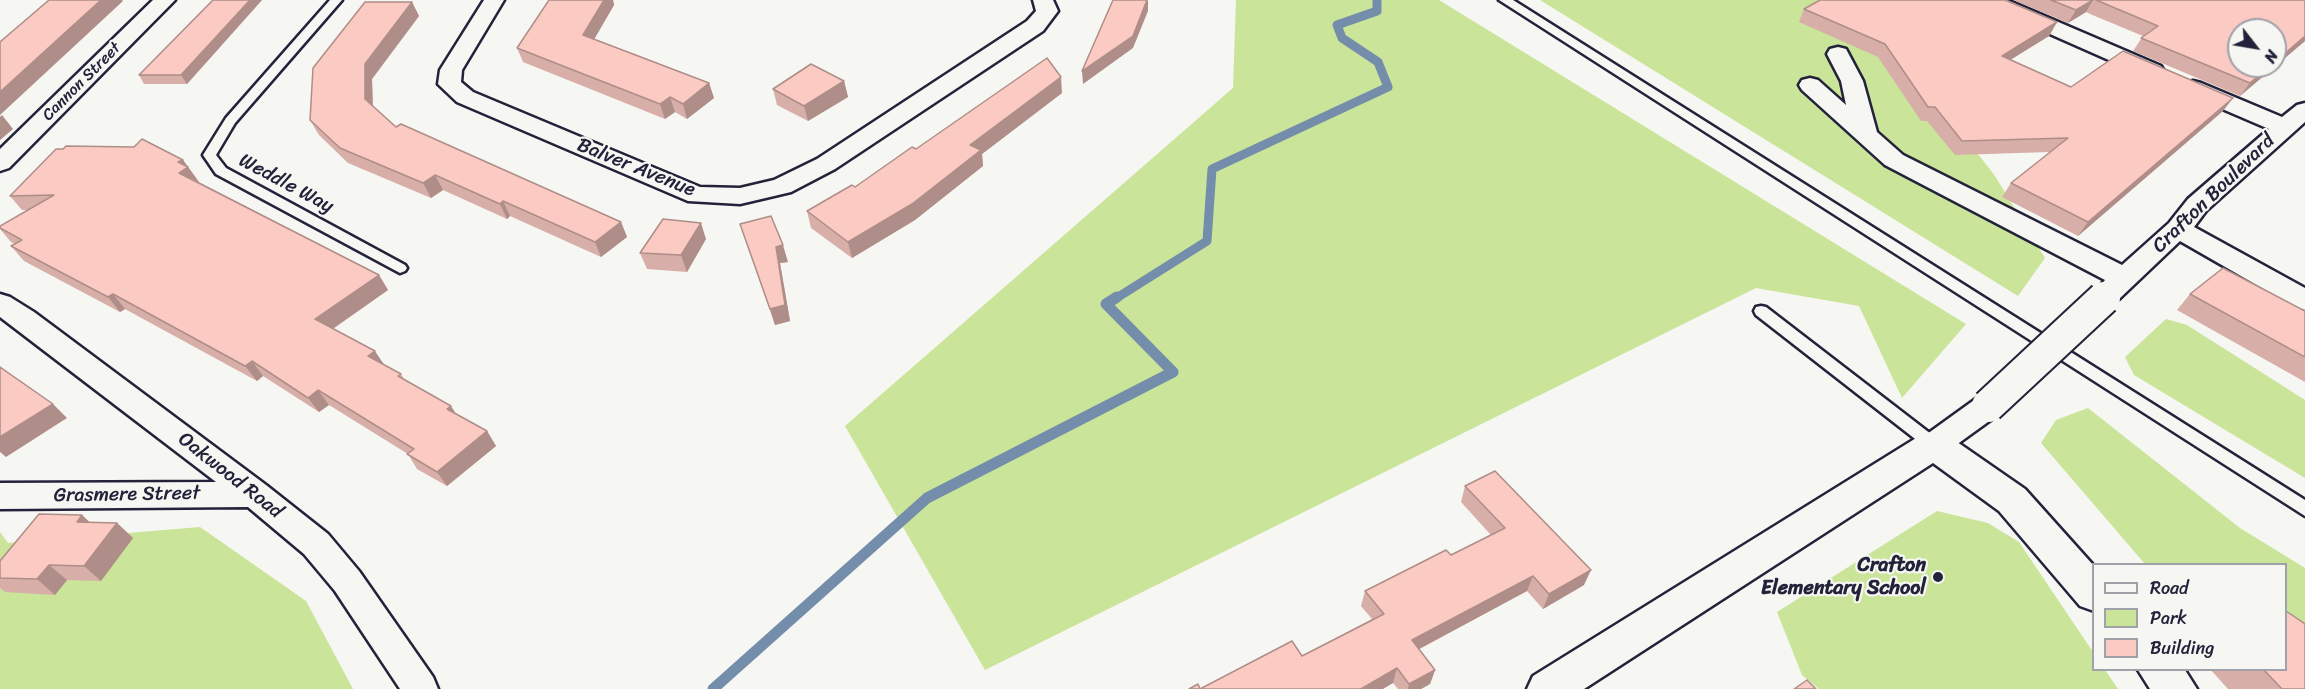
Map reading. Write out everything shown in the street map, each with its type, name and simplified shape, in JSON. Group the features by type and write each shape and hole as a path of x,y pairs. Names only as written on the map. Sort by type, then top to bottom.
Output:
{"main road":[{"path":"1548,689 1934,445 2012,500 2092,592"},
{"path":"2161,671 2176,689"}],"street":[{"name":"Cannon Street","path":"0,163 165,0"},
{"name":"Balver Avenue","path":"494,0 451,70 449,84 465,97 697,195 740,196 782,186 836,158 1035,26 1047,11 1043,0"},
{"path":"1989,0 2285,127"},
{"path":"1838,54 1852,81 1865,134"},
{"path":"1810,85 1894,159 2114,288"},
{"name":"Crafton Boulevard","path":"1934,445 1988,406 2178,229 2197,205 2305,110"},
{"path":"2178,229 2305,300"},
{"name":"Oakwood Road","path":"8,314 255,494 316,544 347,581 420,689"},
{"name":"Grasmere Street","path":"0,496 255,494"}],"lane":[{"name":"Weddle Way","path":"336,0 230,121 209,155 221,171 400,268"},
{"path":"1505,0 2305,509"},
{"path":"1761,311 1934,445"}],"green space":[{"path":"1236,0 1439,0 1966,324 1902,398 1859,306 1756,288 985,670 845,426 1233,88"},
{"path":"1540,0 1941,0 1899,51 1995,176 2045,258 2018,296"},
{"path":"2166,319 2187,325 2305,400 2305,478 2134,375 2125,357"},
{"path":"2088,408 2240,528 2305,568 2305,669 2287,657 2287,563 2144,563 2041,443 2056,420"},
{"name":"Crafton Elementary School","path":"1937,511 1988,523 2019,542 2092,651 2092,671 2106,671 2118,689 1819,689 1802,675 1777,612"},
{"path":"200,527 306,601 353,689 0,689 0,532 8,543"}],"building":[{"path":"49,0 101,0 0,92 0,42"},
{"path":"213,0 250,0 181,75 139,75"},
{"path":"549,0 604,0 583,35 709,83 683,104 670,97 660,104 517,48"},
{"path":"1113,0 1147,0 1133,36 1082,71"},
{"path":"1820,0 2005,0 2057,22 2002,56 2071,87 2123,51 2233,98 2088,222 2011,183 2068,138 1962,141 1935,107 1928,107 1885,44 1804,9"},
{"path":"2051,0 2093,0 2076,10"},
{"path":"2096,0 2305,0 2305,36 2287,52 2287,18 2227,18 2227,74 2141,38 2158,26"},
{"path":"365,2 412,2 365,64 365,99 396,127 401,124 621,222 595,242 503,201 500,204 435,175 423,183 340,148 310,120 313,68"},
{"path":"1047,58 1061,77 970,145 981,150 912,204 848,242 807,211 852,185 855,187 912,147 916,149"},
{"path":"811,64 844,81 804,106 773,89"},
{"path":"2238,78 2256,78 2250,83"},
{"path":"142,139 183,160 178,162 188,167 179,173 379,275 315,319 375,351 368,356 451,406 447,409 487,431 437,472 407,454 414,449 318,390 308,398 252,361 245,366 113,294 108,297 11,246 22,240 0,226 54,195 10,196 56,149 63,149 66,146 134,147"},
{"path":"771,216 783,245 776,247 785,305 770,309 740,224"},
{"path":"663,219 701,223 681,255 640,253"},
{"path":"2223,268 2305,311 2305,357 2190,294"},
{"path":"0,367 53,404 0,437"},
{"path":"1495,471 1591,570 1549,594 1533,576 1412,640 1435,670 1409,684 1397,668 1361,689 1200,689 1292,641 1302,656 1384,614 1365,591 1446,550 1451,555 1505,528 1465,486"},
{"path":"39,514 82,515 77,522 117,523 84,566 49,565 37,579 0,578 0,561"},
{"path":"2287,612 2305,624 2305,689 2282,689 2265,671 2287,671"},
{"path":"1807,680 1816,689 1794,689"},
{"path":"1198,684 1200,689 1189,689"}],"waterway":[{"path":"1115,299 1207,241 1212,169 1388,87 1378,62 1342,38 1337,25 1377,11 1377,0"},
{"path":"713,689 927,498 1173,372 1106,304 1117,297"}],"place":[{"name":"Crafton Elementary School","path":"1938,577"}]}
